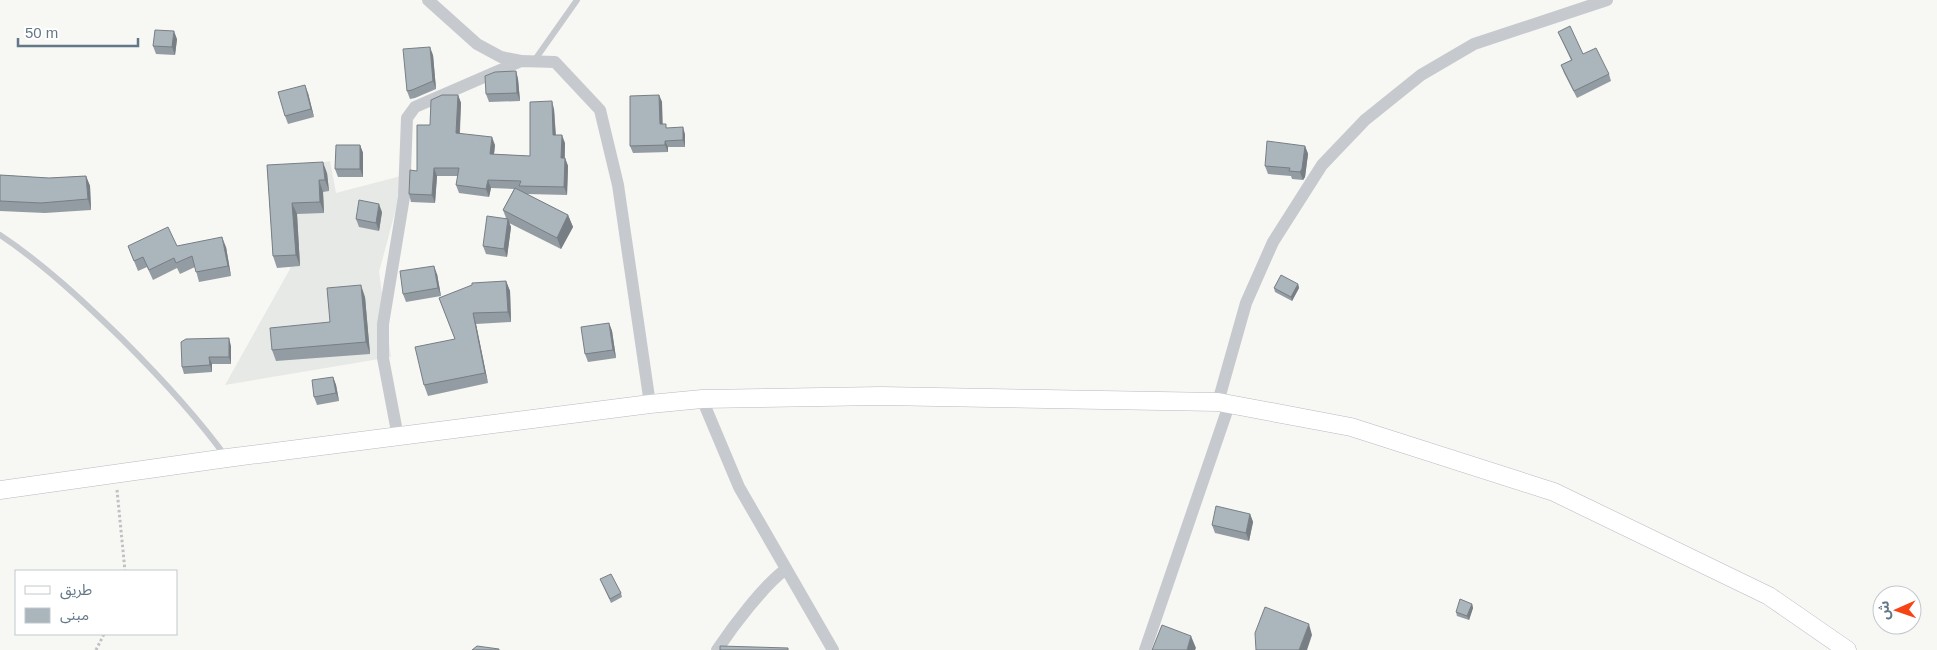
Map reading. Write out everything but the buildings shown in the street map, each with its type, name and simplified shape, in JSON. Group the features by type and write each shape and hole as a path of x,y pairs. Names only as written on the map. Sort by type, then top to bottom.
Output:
{"main road":[{"path":"0,490 226,458 702,399 881,396 1224,404 1351,427 1554,492 1769,596 1847,650"}],"street":[{"path":"428,0 477,44 501,57 520,61 555,62 600,110 618,185 650,404"},
{"path":"1145,650 1224,404 1246,302 1273,242 1322,164 1365,120 1421,75 1474,44 1607,0"},
{"path":"398,437 383,358 383,324 404,197 408,118 414,107 520,61"},
{"path":"702,399 739,487 833,650"},
{"path":"717,650 746,611 779,574 786,569"},
{"path":"717,650 730,650"}],"lane":[{"path":"534,61 577,0"},
{"path":"0,235 18,247 83,301 164,381 201,423 226,458"}],"path":[{"path":"115,474 125,570"},
{"path":"96,650 104,635"}],"shaded area":[{"path":"330,161 336,193 405,175 379,272 391,357 225,385 290,269 290,170"}]}
